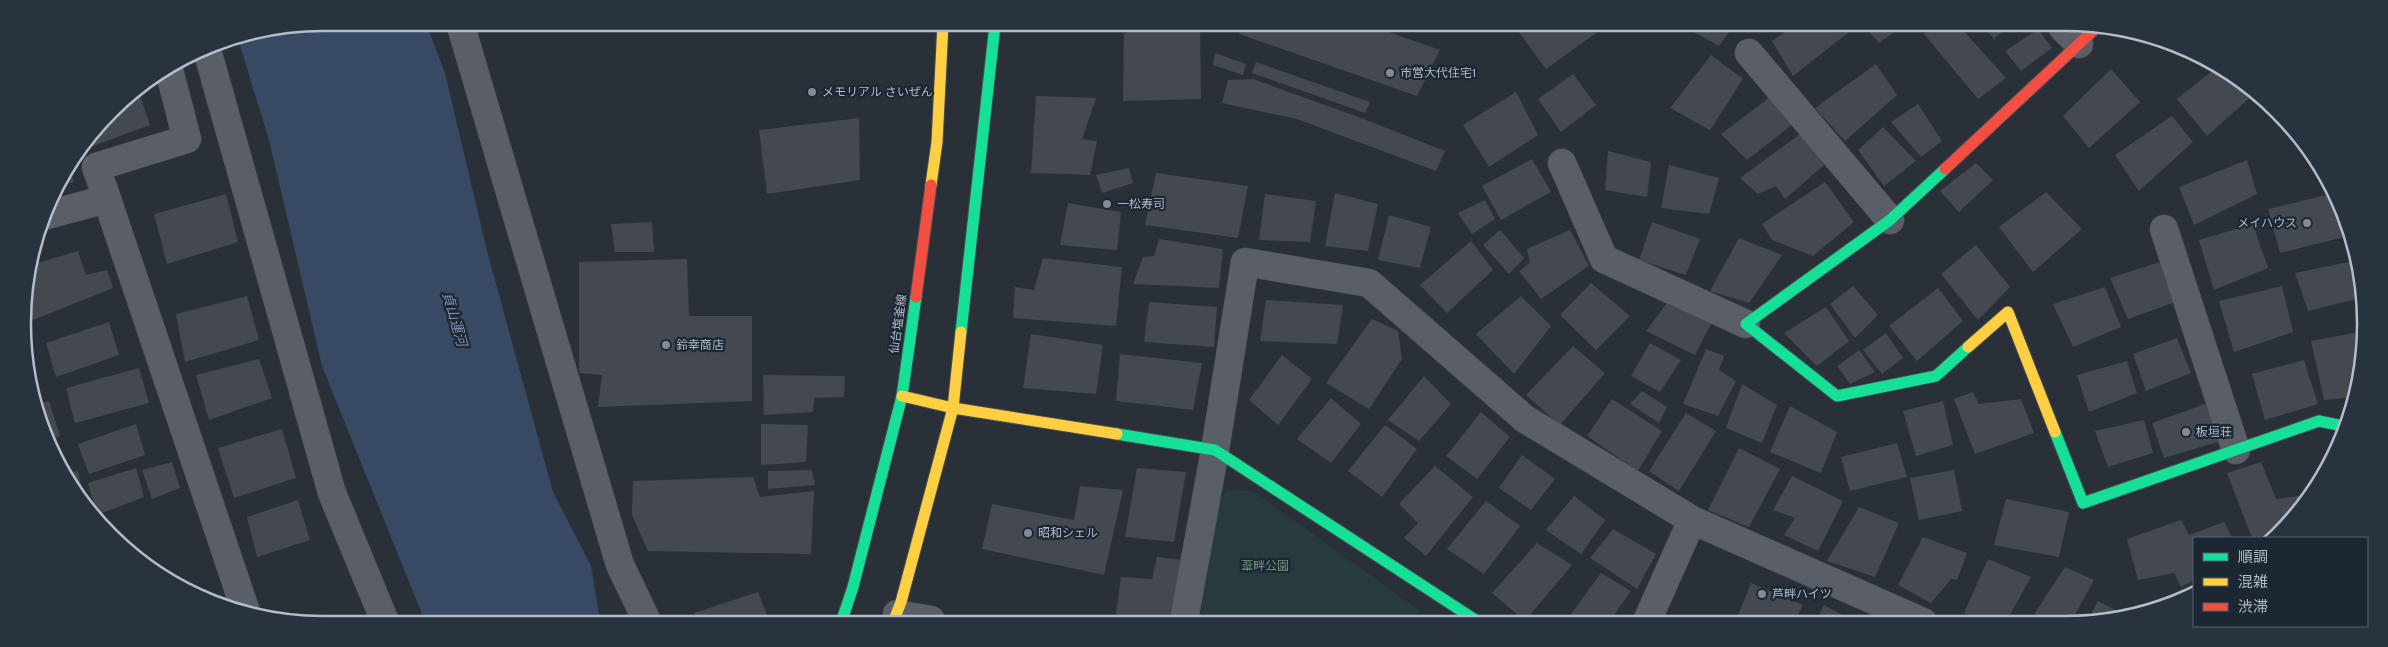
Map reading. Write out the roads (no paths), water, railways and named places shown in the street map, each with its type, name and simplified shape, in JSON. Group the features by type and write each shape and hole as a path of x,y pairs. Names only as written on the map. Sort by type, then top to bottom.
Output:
{"street":[{"path":"462,31 620,565 645,616"},
{"name":"仙台塩釜線","path":"843,616 854,587 902,396 937,142 943,31"},
{"path":"895,616 952,408 994,31"},
{"path":"1746,324 1890,220 2079,33"},
{"path":"1749,53 1890,220"},
{"path":"208,55 332,493 383,616"},
{"path":"169,75 187,139 89,161 107,199 243,604"},
{"path":"1562,164 1604,259 1746,324 1837,396 1936,376 2008,312 2083,503 2319,421 2338,425"},
{"path":"52,214 107,199"},
{"path":"2164,229 2236,450"},
{"path":"1185,616 1215,450 1245,262 1368,283 1525,419 1692,520 1909,616"},
{"path":"902,396 952,408 1215,450 1469,616"},
{"path":"1649,616 1692,520"}],"water":[{"name":"貞山運河","path":"429,31 445,73 487,251 553,492 591,566 599,616 423,616 322,366 269,140 239,44 266,37 304,32"}],"place":[{"name":"市営大代住宅1","path":"1390,73"},
{"name":"メモリアル さいぜん","path":"812,92"},
{"name":"一松寿司","path":"1107,204"},
{"name":"メイハウス","path":"2307,223"},
{"name":"鈴幸商店","path":"666,345"},
{"name":"板垣荘","path":"2186,432"},
{"name":"昭和シェル","path":"1028,533"},
{"name":"芦畔ハイツ","path":"1762,594"}],"park label":[{"name":"葦畔公園","path":"1265,566"}]}
